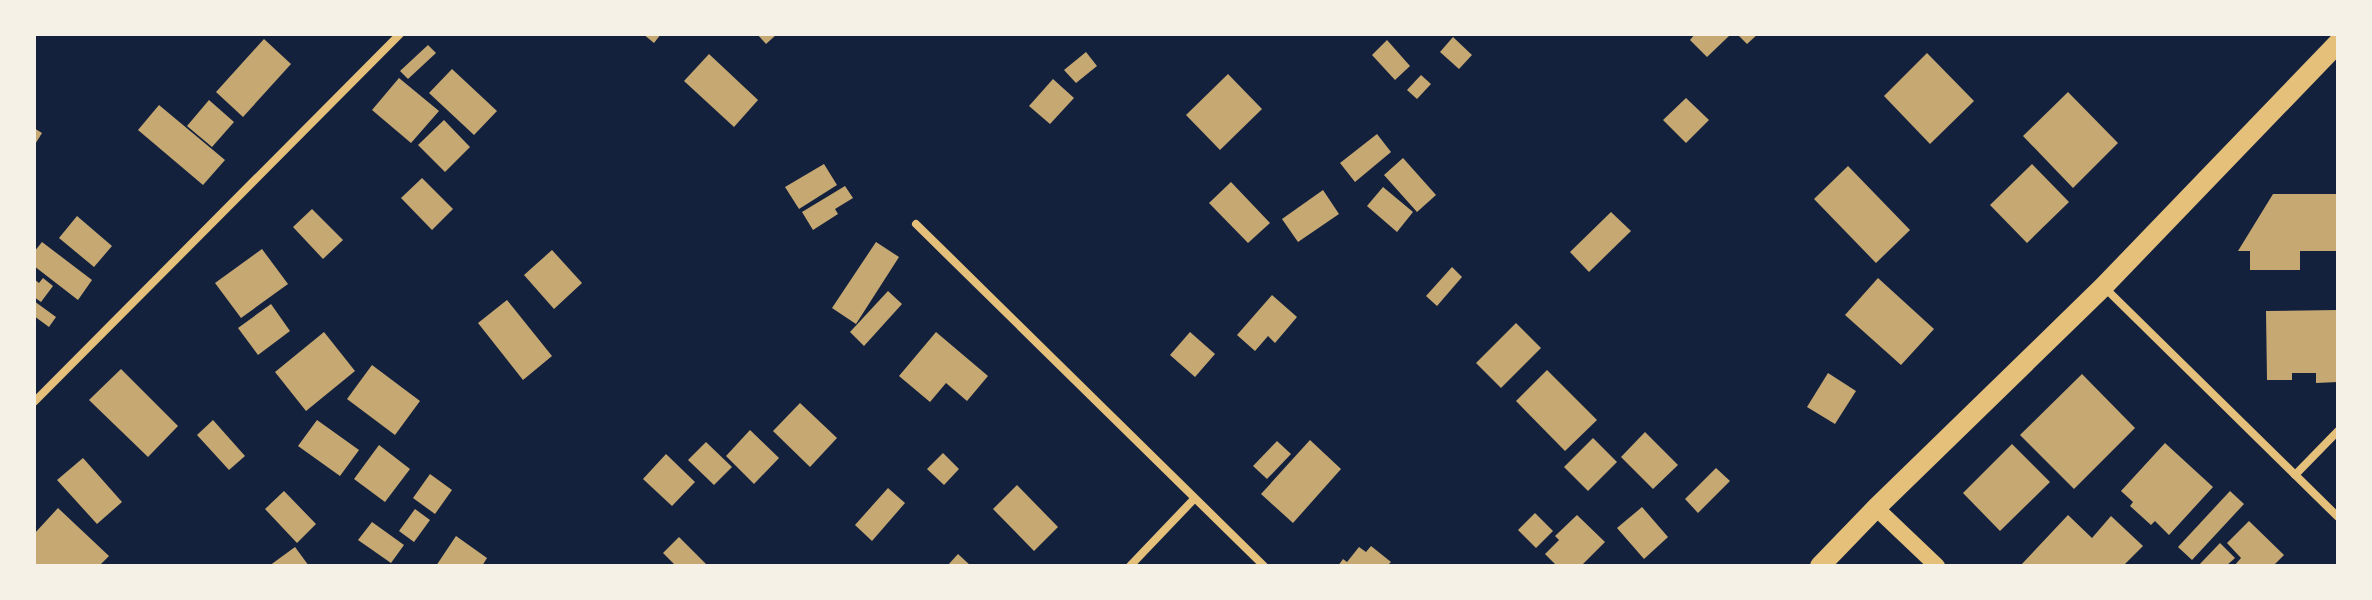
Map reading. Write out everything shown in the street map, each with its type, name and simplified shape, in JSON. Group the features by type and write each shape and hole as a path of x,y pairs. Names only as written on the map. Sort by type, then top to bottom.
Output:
{"main road":[{"path":"1820,566 2103,287 2338,43"},
{"path":"1876,508 1937,566"}],"street":[{"path":"34,402 400,34"},
{"path":"916,224 1264,566"},
{"path":"2103,287 2338,517"},
{"path":"2295,475 2338,431"},
{"path":"1130,566 1194,499"}],"building":[{"path":"643,34 661,34 654,43"},
{"path":"757,34 777,34 766,44"},
{"path":"1695,34 1729,36 1707,57 1690,40"},
{"path":"1737,34 1758,34 1747,44"},
{"path":"1453,37 1472,55 1459,69 1440,52"},
{"path":"264,39 291,64 243,117 216,92"},
{"path":"1387,40 1410,66 1395,80 1372,55"},
{"path":"428,45 436,53 408,79 400,71"},
{"path":"1086,52 1097,66 1076,83 1064,70"},
{"path":"1927,53 1974,101 1930,144 1884,96"},
{"path":"709,54 758,100 734,127 684,81"},
{"path":"452,69 497,111 474,135 429,93"},
{"path":"1228,74 1262,109 1220,150 1186,115"},
{"path":"1421,75 1431,84 1417,99 1407,90"},
{"path":"399,78 439,111 411,143 372,110"},
{"path":"1053,79 1074,98 1050,124 1029,106"},
{"path":"2068,92 2118,143 2073,188 2023,136"},
{"path":"1686,98 1709,120 1686,143 1663,120"},
{"path":"209,100 234,122 212,147 187,126"},
{"path":"159,105 225,160 203,185 138,130"},
{"path":"444,120 470,147 445,172 418,145"},
{"path":"34,128 42,133 34,146"},
{"path":"1377,134 1391,152 1355,182 1340,163"},
{"path":"1403,158 1436,195 1417,212 1384,175"},
{"path":"824,164 837,185 799,209 785,187"},
{"path":"2032,164 2069,202 2027,243 1990,205"},
{"path":"1848,166 1910,230 1876,263 1814,199"},
{"path":"422,178 453,209 432,230 401,198"},
{"path":"1231,182 1270,223 1248,243 1209,203"},
{"path":"845,186 853,198 835,209 838,214 813,230 802,212"},
{"path":"1383,187 1413,212 1397,232 1367,206"},
{"path":"1323,190 1339,214 1298,242 1282,219"},
{"path":"2273,194 2338,194 2338,251 2300,251 2300,270 2250,270 2250,251 2238,251"},
{"path":"312,209 343,240 323,259 293,227"},
{"path":"1611,212 1631,231 1589,272 1570,252"},
{"path":"77,216 112,246 94,267 59,238"},
{"path":"42,242 92,280 78,300 34,266 34,252"},
{"path":"876,242 899,257 856,324 832,308"},
{"path":"262,249 288,284 241,318 215,283"},
{"path":"552,250 582,283 554,309 524,275"},
{"path":"1452,267 1462,277 1437,306 1426,296"},
{"path":"43,278 53,286 41,302 34,297 34,279 39,283"},
{"path":"1878,278 1934,329 1901,365 1845,315"},
{"path":"888,291 902,304 864,346 850,332"},
{"path":"1272,295 1297,317 1275,343 1268,336 1255,351 1237,335"},
{"path":"507,300 552,356 523,380 478,323"},
{"path":"34,301 56,317 49,327 34,316"},
{"path":"271,304 290,331 258,355 238,328"},
{"path":"2338,310 2338,382 2316,383 2316,373 2292,373 2292,380 2267,380 2266,311"},
{"path":"1516,323 1541,348 1501,388 1476,363"},
{"path":"324,332 355,371 306,411 275,372"},
{"path":"936,332 988,376 967,401 946,383 930,402 899,376"},
{"path":"1190,332 1215,354 1195,377 1170,355"},
{"path":"372,365 420,401 395,435 347,399"},
{"path":"121,369 178,426 148,457 89,400"},
{"path":"1547,370 1597,420 1565,451 1516,401"},
{"path":"1828,373 1856,391 1835,424 1807,407"},
{"path":"2082,374 2135,428 2074,489 2020,435"},
{"path":"800,403 837,438 810,467 773,431"},
{"path":"213,420 245,456 229,470 197,435"},
{"path":"317,420 359,450 340,476 298,446"},
{"path":"750,430 779,458 754,484 726,456"},
{"path":"1645,432 1678,465 1653,489 1621,457"},
{"path":"1593,438 1617,462 1588,491 1564,467"},
{"path":"1310,440 1341,469 1293,523 1261,494"},
{"path":"1277,441 1291,454 1267,479 1253,466"},
{"path":"706,442 732,467 714,485 688,460"},
{"path":"2165,443 2213,487 2169,535 2155,521 2151,525 2130,506 2133,502 2121,491"},
{"path":"2012,444 2050,482 2000,531 1963,493"},
{"path":"379,445 410,469 385,502 354,479"},
{"path":"943,453 959,469 944,485 927,469"},
{"path":"666,454 695,482 672,506 643,479"},
{"path":"83,458 122,502 97,524 57,480"},
{"path":"1716,468 1730,481 1698,513 1685,499"},
{"path":"430,474 452,490 435,514 413,498"},
{"path":"1017,485 1058,527 1034,551 993,509"},
{"path":"888,488 905,503 872,541 855,525"},
{"path":"284,491 316,524 297,543 265,509"},
{"path":"2230,491 2244,504 2192,560 2178,547"},
{"path":"1642,507 1668,537 1644,559 1617,528"},
{"path":"58,508 109,556 99,566 34,566 34,534"},
{"path":"415,509 430,520 414,542 399,531"},
{"path":"1535,513 1553,531 1536,548 1518,530"},
{"path":"1577,515 1605,542 1581,566 1557,566 1545,554 1559,540 1555,536"},
{"path":"2068,515 2092,538 2111,516 2143,546 2125,564 2128,566 2020,566"},
{"path":"2249,521 2284,555 2273,566 2234,566 2241,558 2227,543"},
{"path":"372,522 404,545 391,563 358,540"},
{"path":"456,536 487,558 482,566 436,566"},
{"path":"679,537 708,566 676,566 663,553"},
{"path":"2220,543 2235,558 2226,566 2198,566"},
{"path":"1371,546 1391,562 1387,566 1338,566 1343,559 1347,562 1359,547 1366,552"},
{"path":"295,547 309,566 269,566"},
{"path":"958,554 971,566 947,566"}]}
